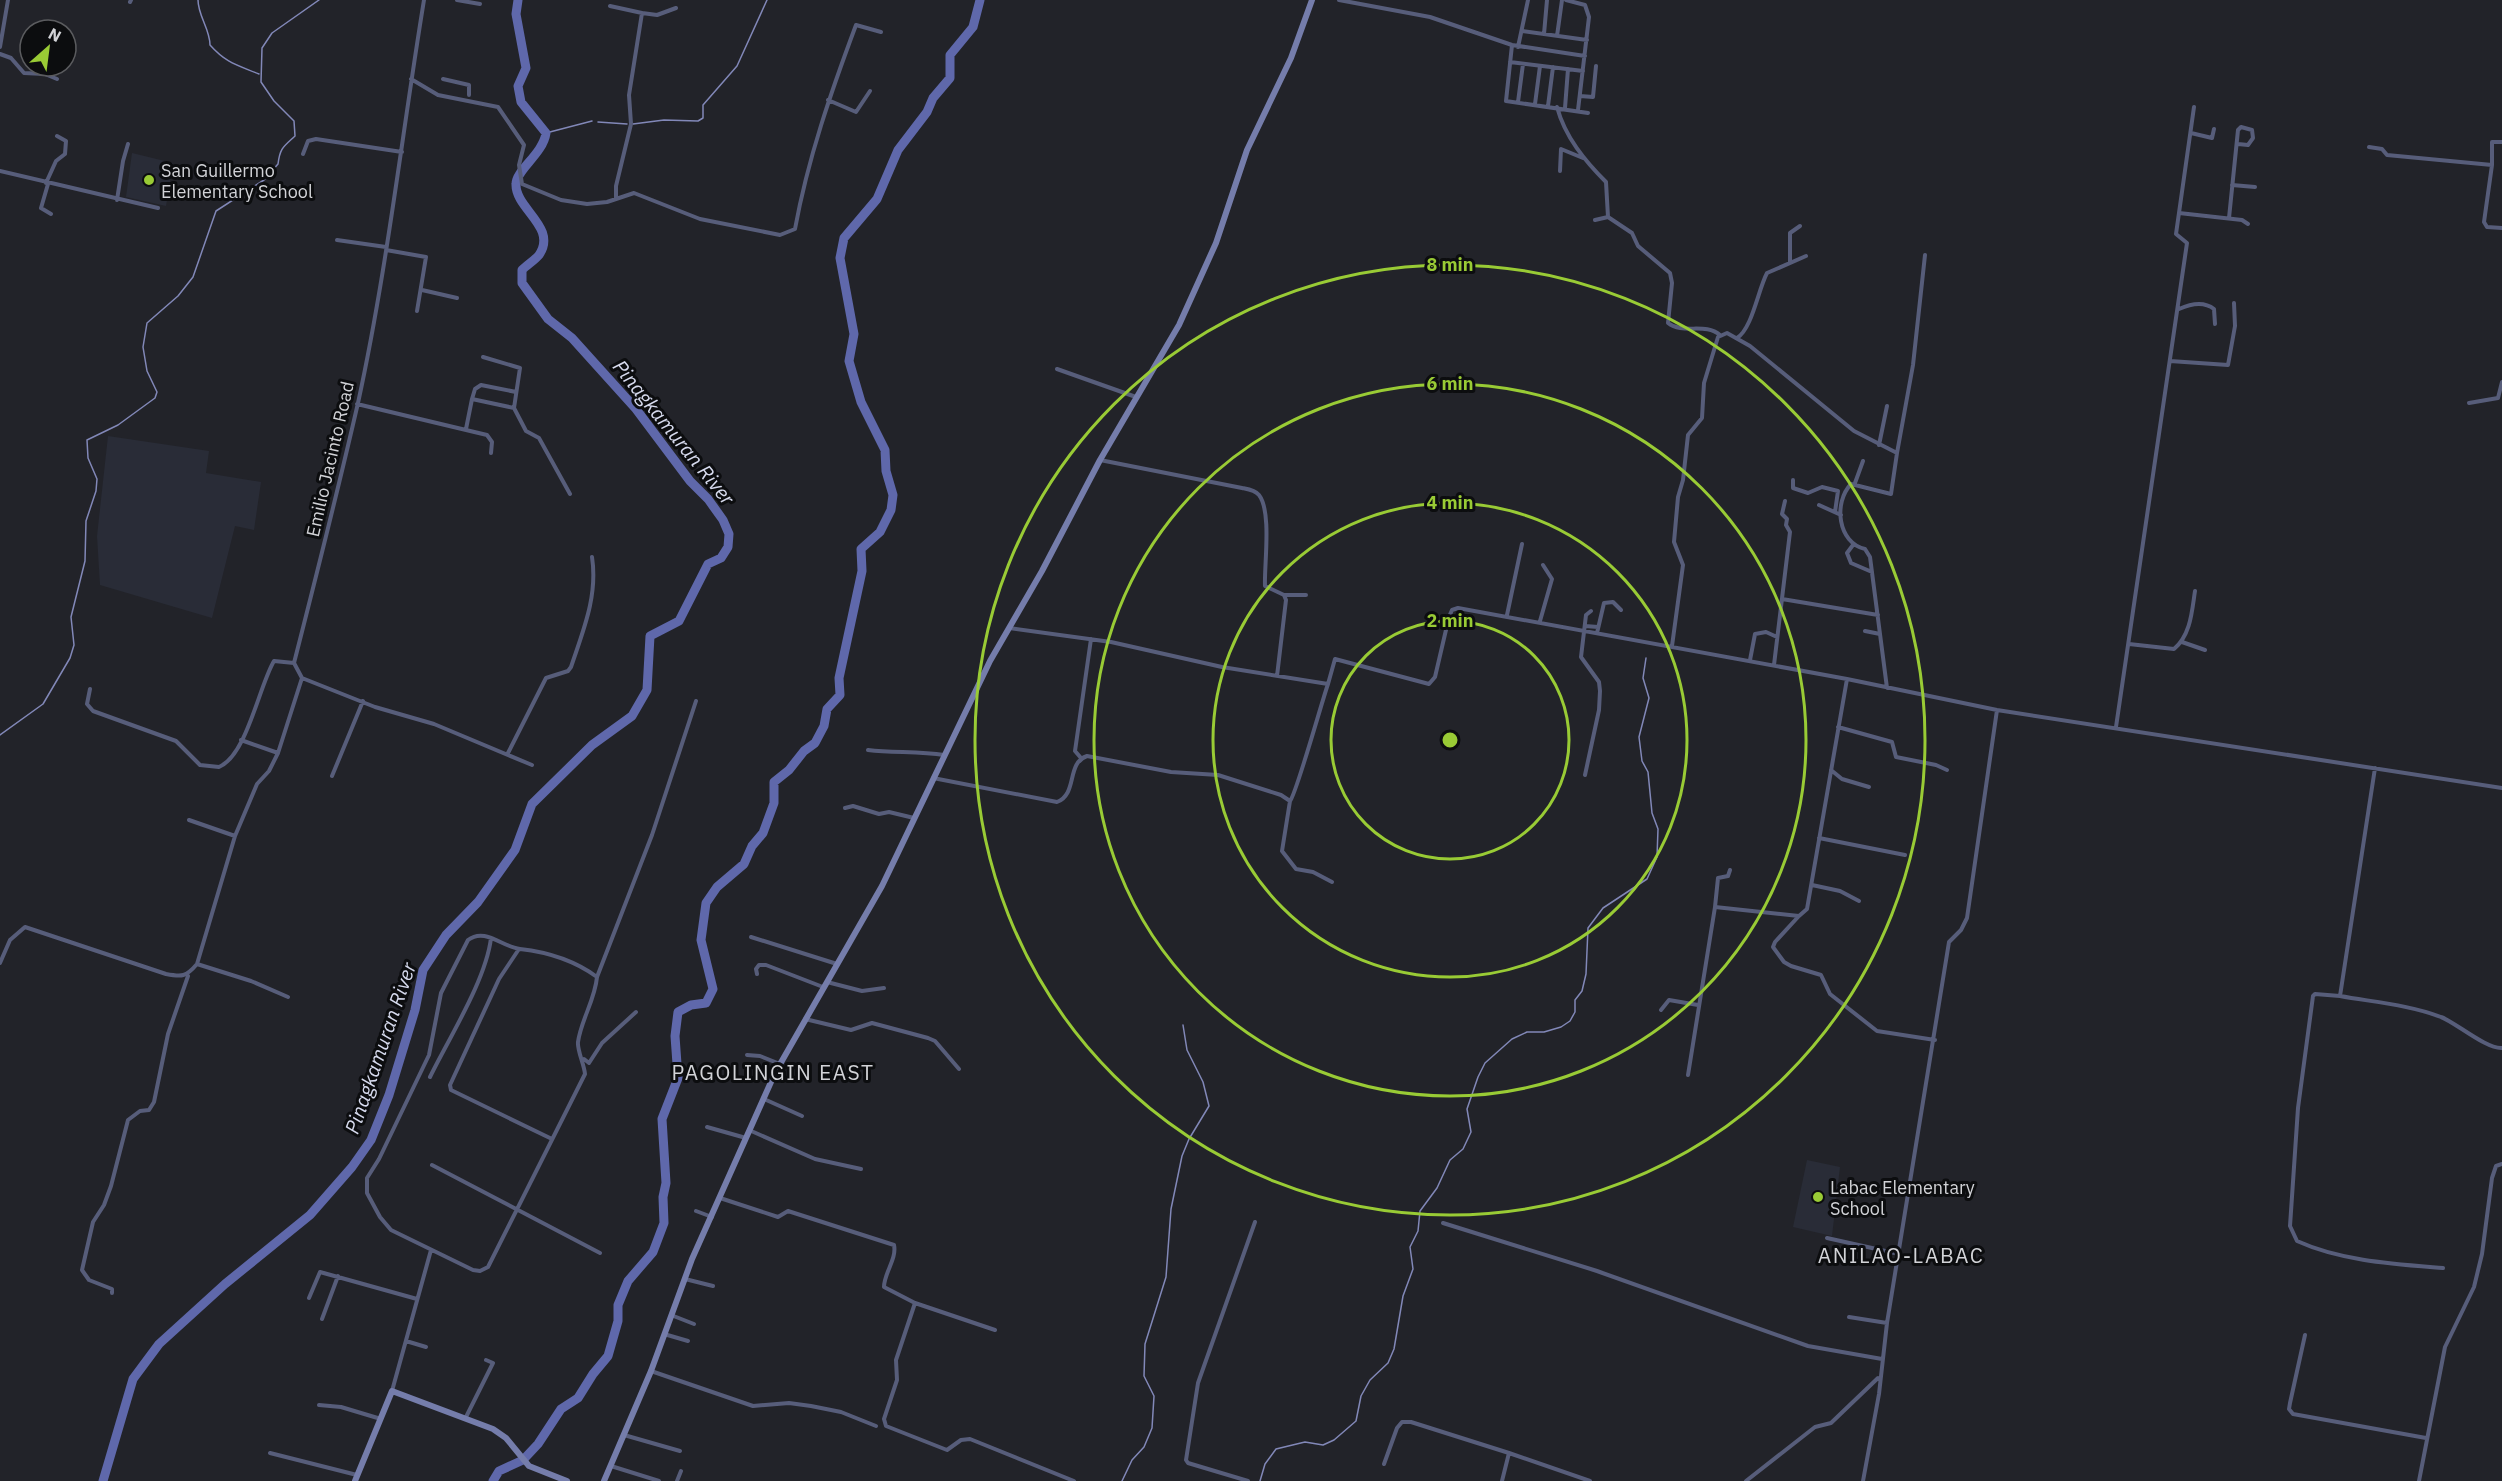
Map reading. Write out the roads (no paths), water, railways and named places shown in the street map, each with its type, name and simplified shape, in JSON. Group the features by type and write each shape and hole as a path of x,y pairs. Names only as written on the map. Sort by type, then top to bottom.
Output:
{"street":[{"path":"0,48 8,0"},
{"name":"Emilio Jacinto Road","path":"294,663 357,404 402,152 423,0"},
{"path":"457,0 480,4"},
{"path":"604,1481 651,1371 685,1278 780,1064 804,1018 882,886 916,818 932,778 977,684 1100,460 1179,325 1216,243 1246,150 1291,58 1312,0"},
{"path":"1339,0 1430,17 1512,45 1585,56"},
{"path":"1518,46 1528,0"},
{"path":"1544,34 1548,0"},
{"path":"1557,36 1562,0"},
{"path":"1566,0 1585,5 1589,17 1578,110"},
{"path":"610,6 657,15 676,9"},
{"path":"616,199 616,186 631,124 629,95 642,13"},
{"path":"411,79 438,95 469,98 493,104 502,111 524,145 519,165 522,184 561,200 587,204 634,193 700,219 780,235 791,233 795,229 805,178 828,100 857,24 881,32"},
{"path":"1522,31 1587,40"},
{"path":"1512,45 1506,100 1588,113"},
{"path":"0,54 11,58 24,73 45,74 57,79"},
{"path":"1510,62 1583,71"},
{"path":"1518,102 1522,64"},
{"path":"1535,104 1540,66"},
{"path":"1580,96 1593,97 1596,66"},
{"path":"1548,106 1553,68"},
{"path":"1565,108 1568,69"},
{"path":"443,79 469,85 469,98"},
{"path":"828,100 856,112 870,91"},
{"path":"1557,107 1565,131 1583,158 1606,182 1608,217"},
{"path":"2116,727 2187,243 2176,234 2194,107"},
{"path":"2229,218 2239,128 2252,130 2253,138 2248,145 2238,144"},
{"path":"2191,133 2212,138 2214,129"},
{"path":"51,214 41,208 47,183 56,161 65,154 66,141 57,136"},
{"path":"303,154 308,141 316,139 402,152"},
{"path":"2502,142 2492,142 2492,165 2484,222 2487,227 2502,228"},
{"path":"117,200 128,144"},
{"path":"2369,147 2382,150 2387,155 2492,165"},
{"path":"1560,171 1561,149 1583,158"},
{"path":"0,171 158,208"},
{"path":"2232,185 2255,187"},
{"path":"2180,213 2242,220 2248,224"},
{"path":"1595,220 1608,217 1632,233 1638,246 1670,273 1672,283 1668,323 1675,328 1713,330 1720,335"},
{"path":"1790,262 1790,233 1800,226"},
{"path":"337,240 426,258 417,311"},
{"path":"1887,688 1868,551 1853,545 1843,530 1841,515 1848,486 1855,484 1892,494 1913,364 1925,255"},
{"path":"1737,338 1747,330 1757,294 1767,273 1806,256"},
{"path":"422,290 457,298"},
{"path":"2170,362 2228,365 2235,326 2234,303"},
{"path":"2178,309 2192,304 2210,306 2214,309 2215,324"},
{"path":"1720,335 1726,333 1737,338 1854,431 1897,453"},
{"path":"1672,646 1683,565 1674,542 1678,497 1683,480 1688,435 1702,418 1704,383 1720,335"},
{"path":"483,357 519,366 514,408 526,431 538,438 570,494"},
{"path":"1057,369 1136,397"},
{"path":"2469,403 2498,398 2502,382"},
{"path":"466,429 475,389 481,385 516,392"},
{"path":"472,399 514,408"},
{"path":"357,404 466,429 490,437 491,453"},
{"path":"1879,445 1887,406"},
{"path":"1100,460 1242,488 1257,494 1263,504 1267,537 1265,586 1284,595 1306,595"},
{"path":"1855,484 1863,461"},
{"path":"1793,480 1793,488 1808,493 1822,487 1838,491 1835,512"},
{"path":"1774,665 1790,532 1782,514 1785,501"},
{"path":"1819,505 1841,515"},
{"path":"1507,615 1522,544"},
{"path":"1853,545 1847,553 1851,563 1872,572"},
{"path":"508,753 546,678 552,674 568,671 571,667 590,612 595,574 592,557"},
{"path":"1540,621 1552,579 1543,566"},
{"path":"2129,644 2174,649 2182,642 2188,627 2195,591"},
{"path":"1277,676 1284,595"},
{"path":"1782,599 1878,615"},
{"path":"1598,633 1604,603 1613,602 1621,610"},
{"path":"1332,882 1313,872 1296,869 1282,851 1290,801 1296,794 1302,766 1335,659 1429,684 1435,676 1452,610 1458,608 1585,628 1598,633 1750,660 1997,710 2502,788"},
{"path":"1585,775 1599,710 1600,691 1599,682 1581,657 1587,615 1591,611"},
{"path":"1585,628 1599,627"},
{"path":"1009,628 1091,639 1328,684"},
{"path":"1865,631 1880,634"},
{"path":"1750,660 1755,634 1766,632 1777,637"},
{"path":"1081,758 1075,751 1091,639"},
{"path":"2182,642 2205,650"},
{"path":"90,689 88,708 176,741 200,765 208,768 225,764 241,740 274,661 294,663 302,678 363,701 434,723 532,765"},
{"path":"112,1293 108,1285 86,1278 82,1270 90,1233 111,1186 128,1120 140,1111 149,1110 154,1102 168,1034 188,975 197,964 235,836 257,784 269,771 278,753 302,678"},
{"path":"1847,680 1806,909 1773,947 1784,962 1821,975 1830,994 1877,1031 1935,1040"},
{"path":"332,776 363,701"},
{"path":"636,1012 602,1043 589,1063 578,1051 578,1039 596,988 597,977 652,835 696,701"},
{"path":"1863,1481 1879,1394 1887,1323 1935,1040 1949,942 1961,930 1967,918 1997,710"},
{"path":"1838,727 1892,742 1896,757 1936,765 1947,770"},
{"path":"241,740 278,753"},
{"path":"868,750 900,754 923,752 945,755"},
{"path":"932,778 1057,802 1068,794 1077,763 1081,758 1087,756 1191,775 1205,772 1281,795 1290,801"},
{"path":"2340,996 2375,768"},
{"path":"1831,770 1842,779 1869,788"},
{"path":"845,808 853,806 879,814 889,812 916,818"},
{"path":"189,820 235,836"},
{"path":"1819,838 1905,855"},
{"path":"1688,1075 1718,878 1728,876 1730,870"},
{"path":"1812,885 1840,891 1859,901"},
{"path":"1715,907 1799,916"},
{"path":"0,963 10,940 25,927 166,974 183,977 188,975"},
{"path":"584,1058 585,1074 488,1267 480,1271 431,1250 391,1230 380,1217 367,1193 367,1178 379,1159 429,1055 441,993 450,970 468,940 474,936 491,938 519,949 530,948 583,967 597,977"},
{"path":"751,937 837,964"},
{"path":"430,1077 482,970 489,954 491,938"},
{"path":"519,949 499,979 450,1085 452,1090 552,1139"},
{"path":"197,964 251,981 288,997"},
{"path":"757,974 759,965 766,965 824,985 862,991 884,988"},
{"path":"2443,1268 2389,1264 2316,1249 2296,1240 2292,1234 2298,1108 2313,996 2340,996 2441,1017 2464,1033 2494,1047 2502,1048"},
{"path":"1661,1010 1669,1000 1698,1005"},
{"path":"804,1018 851,1030 872,1023 928,1038 935,1041 959,1069"},
{"path":"747,1055 760,1056 780,1064"},
{"path":"764,1099 802,1116"},
{"path":"707,1127 746,1138"},
{"path":"749,1130 815,1159 861,1169"},
{"path":"2420,1481 2426,1438 2445,1347 2474,1287 2482,1254 2492,1178 2496,1166 2502,1164"},
{"path":"432,1165 600,1253"},
{"path":"720,1197 778,1217 788,1211 894,1245 895,1250 884,1287 915,1303 995,1330"},
{"path":"696,1211 712,1217"},
{"path":"1248,1481 1188,1463 1186,1460 1198,1383 1256,1222"},
{"path":"1443,1223 1597,1271 1808,1346 1882,1359"},
{"path":"1827,1238 1899,1254"},
{"path":"270,1453 356,1478 392,1391 431,1250"},
{"path":"309,1298 318,1273 338,1276 417,1299"},
{"path":"322,1319 338,1276"},
{"path":"685,1278 713,1286"},
{"path":"915,1303 896,1360 897,1380 885,1419 886,1426 947,1450 960,1440 970,1439 1074,1481"},
{"path":"670,1315 694,1324"},
{"path":"1849,1317 1887,1323"},
{"path":"663,1334 688,1341"},
{"path":"2306,1335 2289,1409 2293,1414 2426,1438"},
{"path":"406,1341 426,1347"},
{"path":"466,1418 493,1363 486,1360"},
{"path":"651,1371 753,1406 789,1403 811,1406 841,1412 876,1426"},
{"path":"1746,1481 1815,1427 1831,1423 1879,1378"},
{"path":"392,1391 493,1429 514,1448 529,1466 567,1481"},
{"path":"319,1405 341,1407 381,1419"},
{"path":"1384,1464 1397,1428 1402,1422 1411,1422 1590,1481"},
{"path":"624,1435 680,1451"},
{"path":"1502,1481 1509,1453"},
{"path":"610,1466 659,1481"},
{"path":"677,1481 681,1472"}],"waterway":[{"path":"198,0 210,45 227,60 259,74"},
{"path":"0,735 43,704 70,658 74,645 71,617 85,561 86,521 96,491 97,479 88,458 87,440 118,425 155,398 157,392 147,371 143,347 147,323 178,296 193,277 216,211 264,180 278,164 283,148 295,136 294,121 274,101 261,82 262,48 272,33 319,0"},
{"name":"Pinagkamuran River","path":"103,1481 133,1379 159,1344 225,1284 310,1215 352,1167 371,1140 389,1095 415,1010 423,970 446,935 478,902 515,850 532,804 592,745 632,716 647,690 650,636 679,621 708,564 721,558 728,547 729,534 723,520 708,499 690,481 636,409 572,338 548,319 522,283 522,270 539,255 543,245 543,236 540,227 517,193 516,184 520,173 540,148 546,133 521,102 518,86 526,68 516,14 518,0"},
{"path":"633,124 664,120 698,121 703,118 703,105 737,66 767,0"},
{"path":"493,1481 499,1471 523,1460 538,1444 561,1409 578,1398 608,1356 618,1321 618,1305 628,1281 653,1252 664,1223 663,1197 666,1183 662,1119 678,1078 675,1036 678,1012 691,1005 706,1003 713,989 701,940 706,903 717,887 744,864 752,846 763,833 774,803 774,782 815,743 824,726 827,709 840,695 839,678 862,571 861,549 880,532 891,510 893,495 886,471 885,450 861,402 849,361 854,334 840,258 844,238 877,199 898,150 927,112 933,98 950,78 950,55 973,27 980,0"},
{"path":"546,133 592,121"},
{"path":"598,122 627,124"},
{"path":"1260,1481 1265,1464 1276,1449 1305,1442 1323,1445 1334,1440 1356,1421 1361,1396 1370,1380 1388,1363 1394,1349 1403,1296 1413,1269 1410,1247 1418,1231 1420,1211 1437,1188 1450,1160 1463,1149 1471,1132 1467,1109 1485,1063 1512,1039 1527,1032 1544,1032 1561,1027 1570,1021 1575,1012 1575,1000 1582,991 1586,974 1588,928 1603,908 1647,879 1657,857 1658,829 1652,813 1648,772 1642,761 1639,737 1649,698 1643,678 1646,658"},
{"path":"1122,1481 1132,1460 1144,1447 1152,1428 1154,1396 1144,1376 1145,1344 1166,1277 1171,1209 1182,1156 1189,1139 1209,1106 1203,1082 1187,1050 1183,1025"}],"place":[{"name":"San Guillermo Elementary School","path":"149,180"},
{"name":"Labac Elementary School","path":"1818,1197"}],"district":[{"name":"PAGOLINGIN EAST","path":"773,1072"},
{"name":"ANILAO-LABAC","path":"1901,1255"}]}
